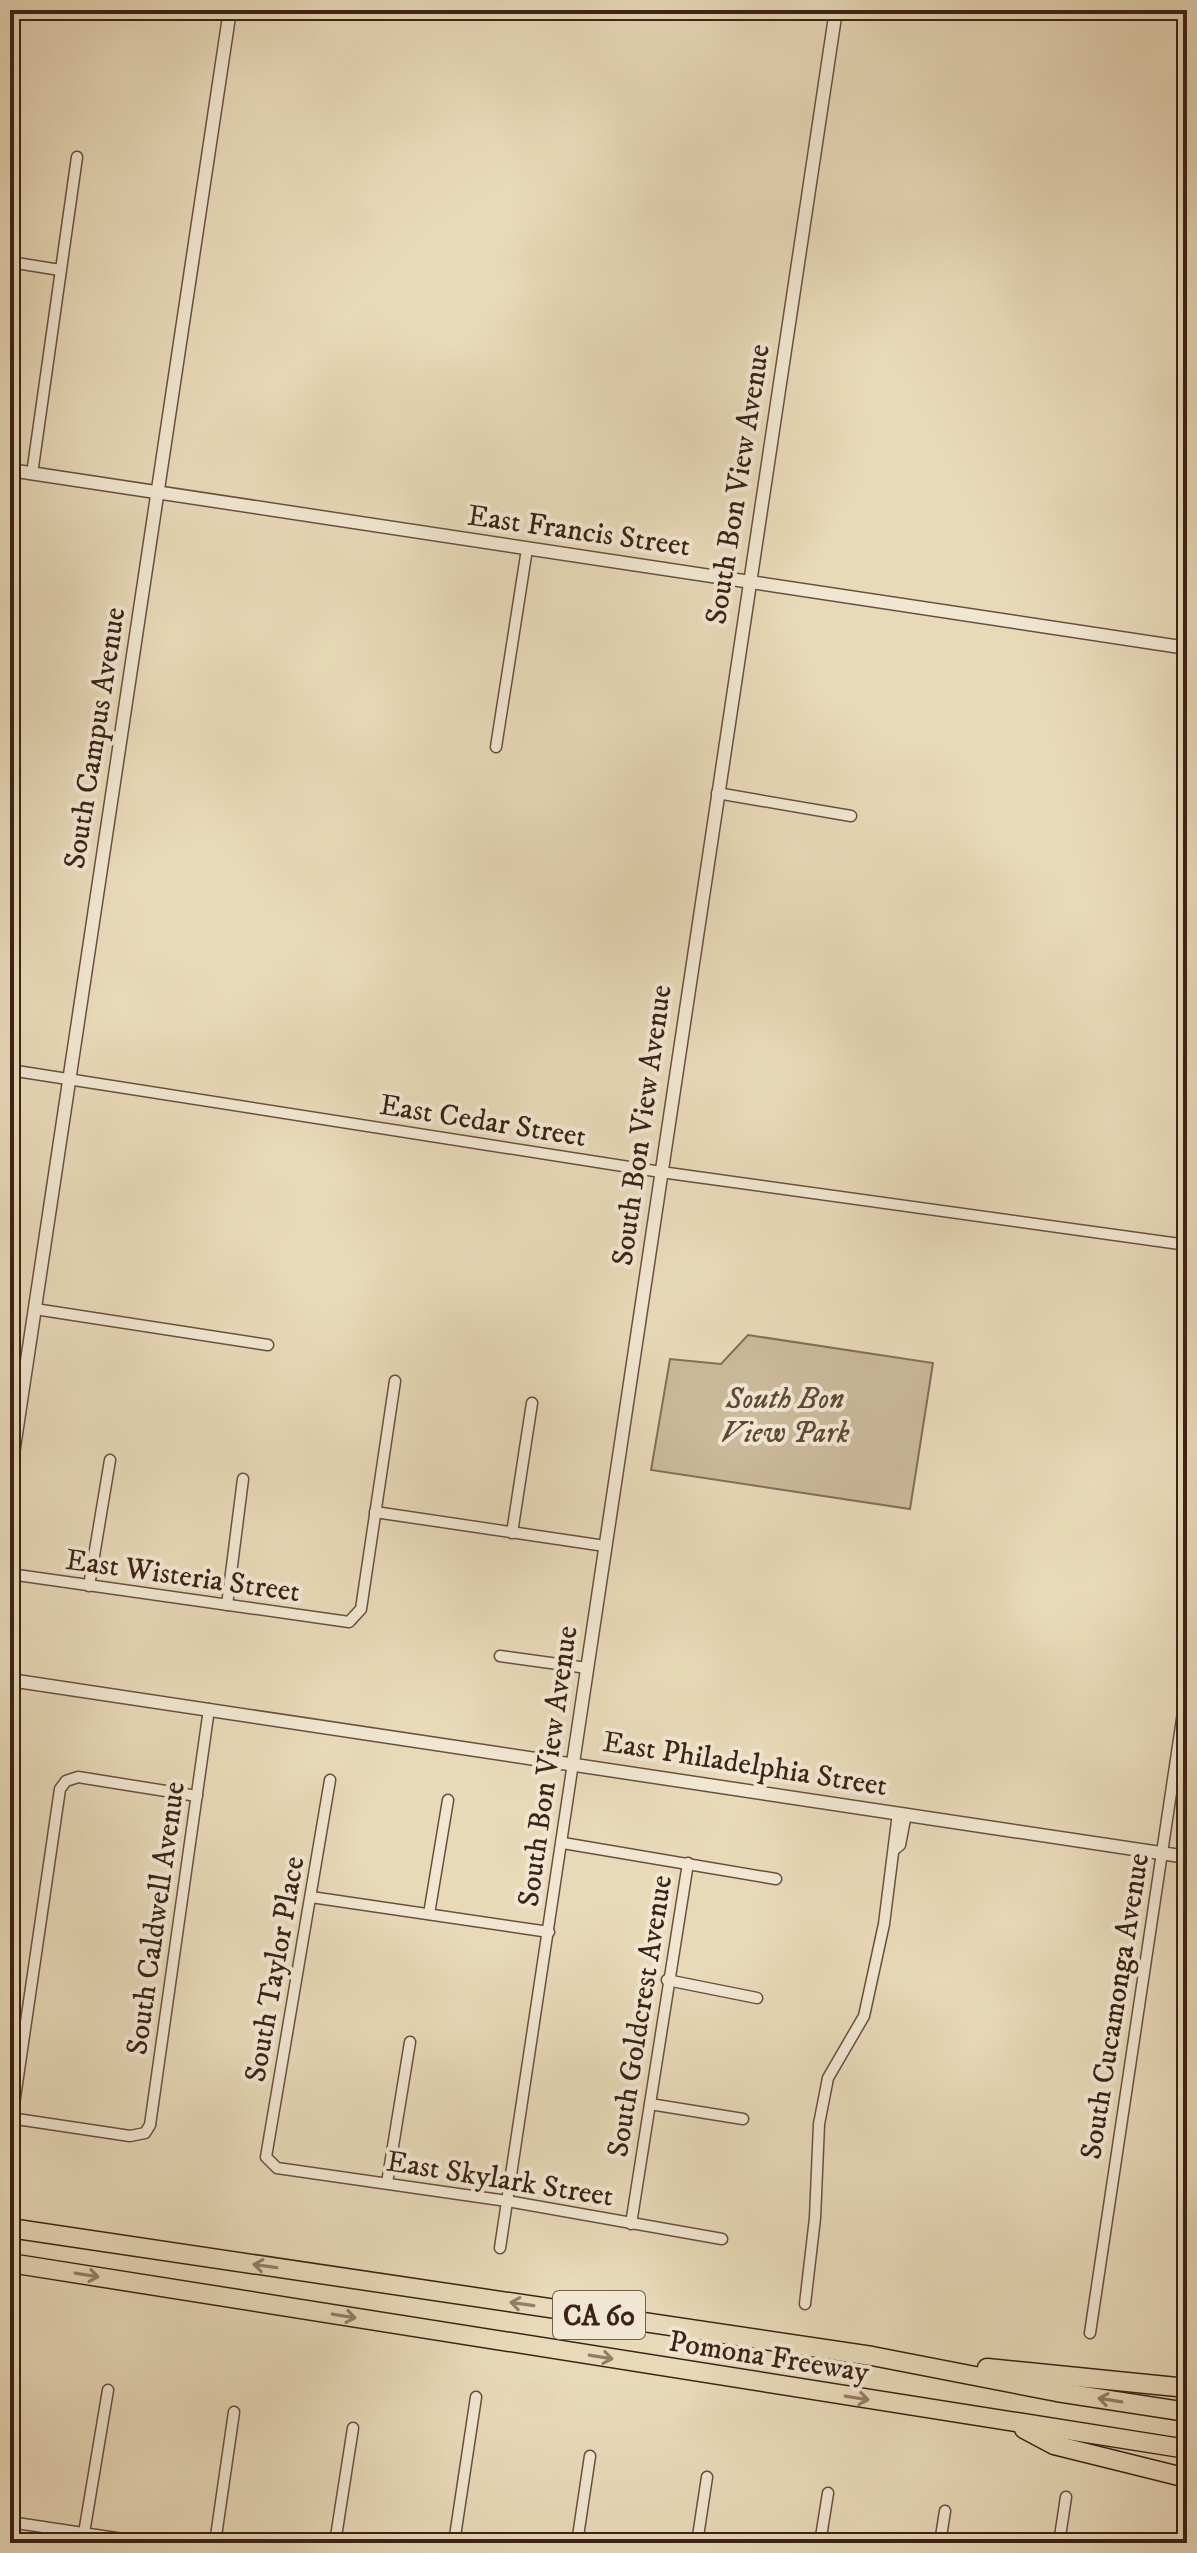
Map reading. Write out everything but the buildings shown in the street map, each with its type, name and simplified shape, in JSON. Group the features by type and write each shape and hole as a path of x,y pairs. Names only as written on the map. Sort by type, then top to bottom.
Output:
{"highway":[{"name":"Pomona Freeway","path":"10,2228 872,2356 1057,2392 1187,2412"},
{"name":"Pomona Freeway","path":"10,2263 1187,2449"},
{"path":"872,2356 1187,2388"},
{"path":"1011,2423 1054,2445 1187,2478"}],"street":[{"name":"South Campus Avenue","path":"10,1472 230,10"},
{"name":"South Bon View Avenue","path":"500,2248 836,10"},
{"path":"32,474 77,157"},
{"path":"10,262 60,270"},
{"name":"East Francis Street","path":"10,470 1187,648"},
{"path":"496,747 527,549"},
{"path":"717,793 851,816"},
{"name":"East Cedar Street","path":"10,1070 661,1172 1187,1245"},
{"path":"35,1309 268,1345"},
{"path":"395,1381 375,1512 605,1546"},
{"path":"512,1533 532,1403"},
{"path":"89,1586 110,1460"},
{"path":"227,1605 243,1479"},
{"name":"East Wisteria Street","path":"10,1574 349,1622 361,1609 375,1512"},
{"path":"500,1656 587,1668"},
{"name":"East Philadelphia Street","path":"10,1680 1187,1857"},
{"name":"South Cucamonga Avenue","path":"1090,2333 1187,1686"},
{"name":"South Caldwell Avenue","path":"11,2118 130,2136 145,2133 150,2125 209,1709"},
{"path":"11,2118 60,1789 66,1781 78,1777 197,1796"},
{"name":"South Taylor Place","path":"271,2164 266,2157 330,1780"},
{"path":"429,1914 448,1800"},
{"path":"805,2304 815,2218 819,2124 828,2078 864,2016 895,1849 893,1844 902,1813"},
{"path":"563,1843 776,1879"},
{"name":"South Goldcrest Avenue","path":"631,2224 667,1980 688,1863"},
{"path":"311,1897 549,1932"},
{"path":"667,1980 757,1998"},
{"path":"387,2183 410,2042"},
{"path":"650,2104 743,2119"},
{"name":"East Skylark Street","path":"271,2164 277,2168 507,2201 722,2239"},
{"path":"84,2533 108,2390"},
{"path":"454,2543 476,2397"},
{"path":"215,2543 234,2412"},
{"path":"335,2543 353,2428"},
{"path":"577,2543 590,2456"},
{"path":"697,2543 707,2477"},
{"path":"820,2543 828,2493"},
{"path":"1059,2543 1066,2497"},
{"path":"940,2543 945,2511"},
{"path":"10,2522 149,2543"}],"green space":[{"name":"South Bon View Park","path":"748,1335 933,1363 910,1509 651,1470 670,1359 721,1364"}]}
